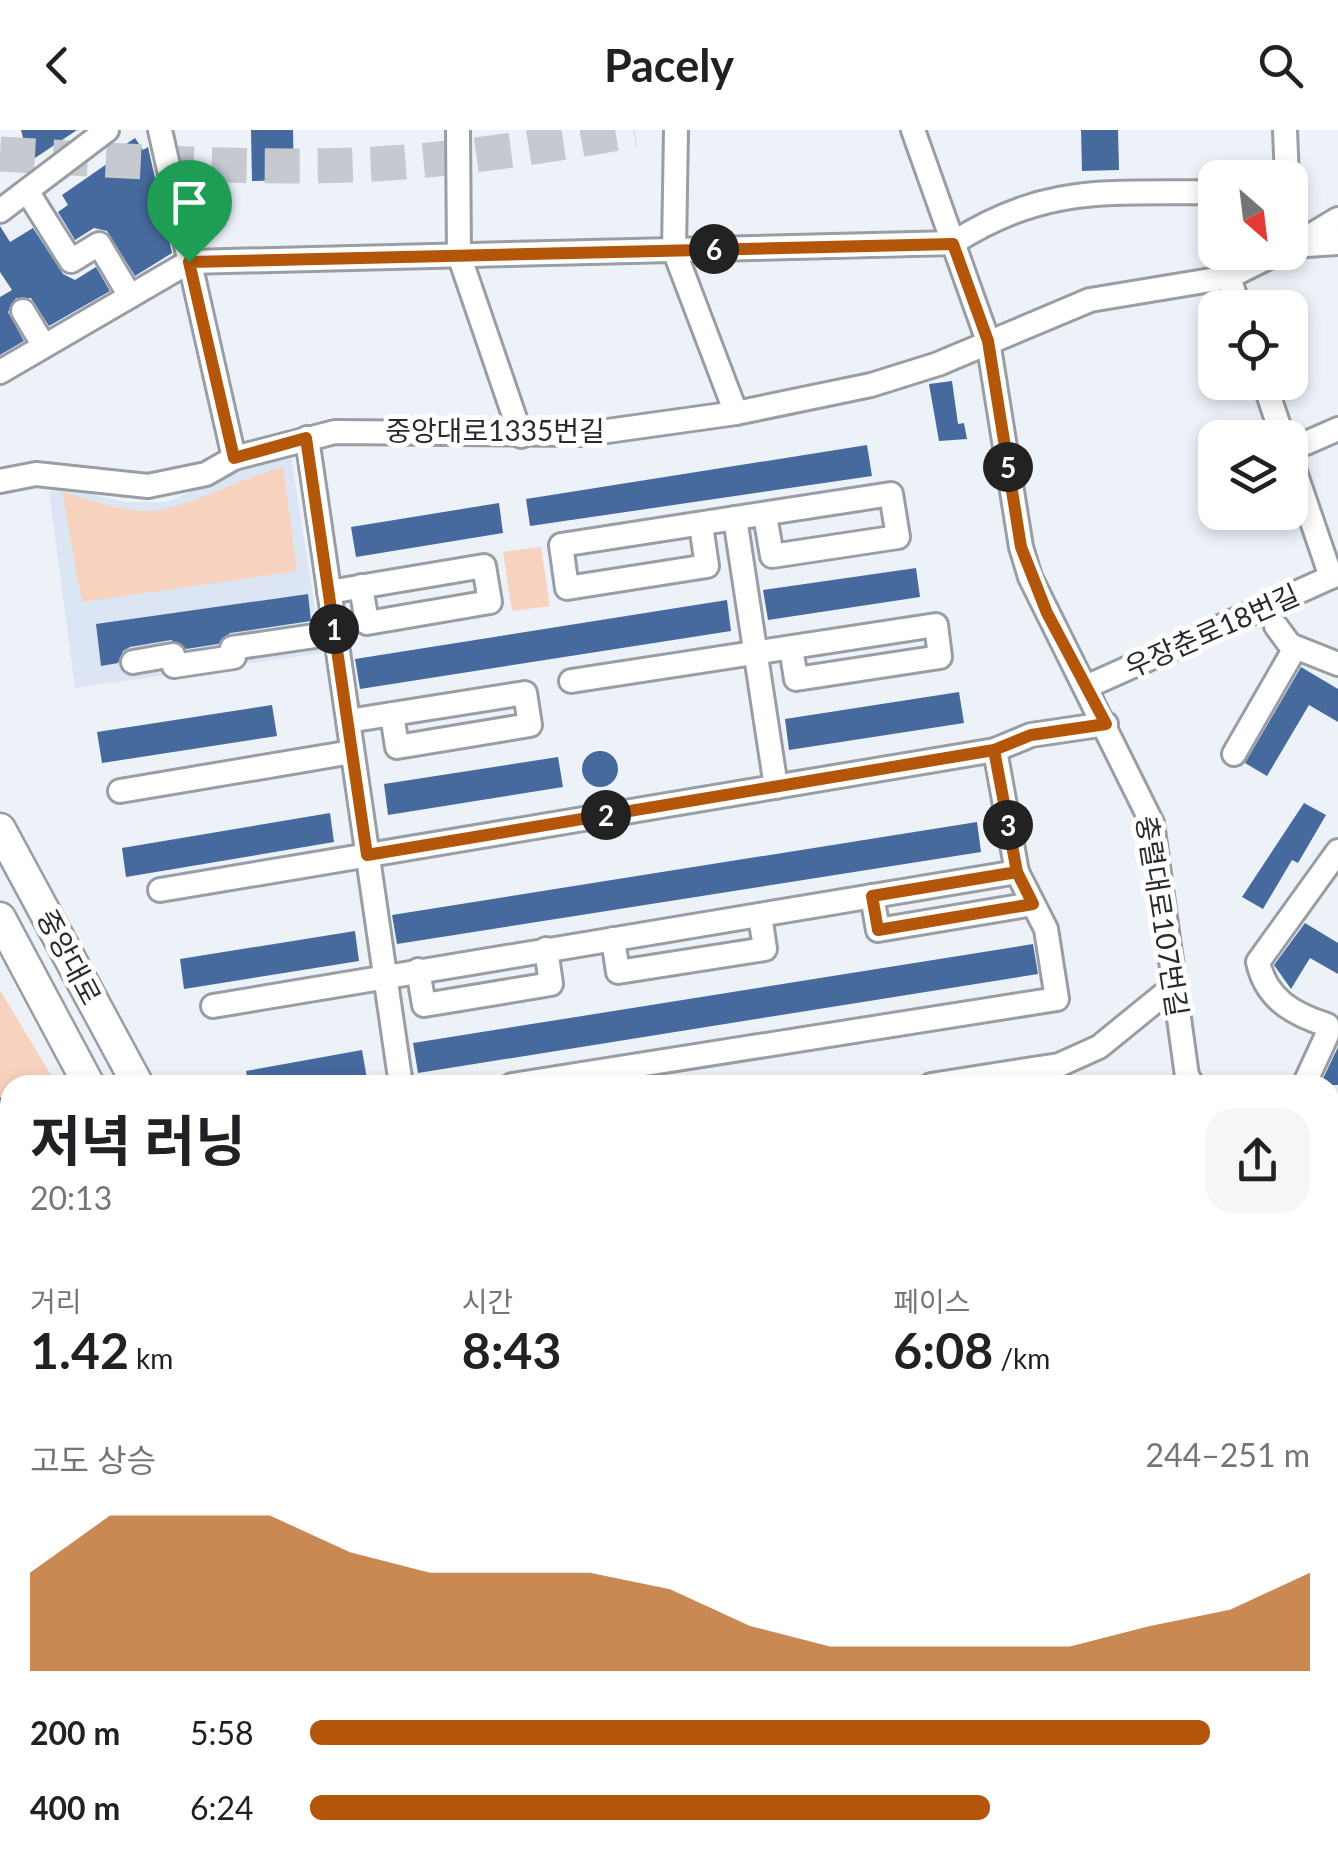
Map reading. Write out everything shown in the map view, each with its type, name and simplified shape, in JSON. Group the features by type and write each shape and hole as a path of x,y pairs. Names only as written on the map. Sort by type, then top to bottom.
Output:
{"main road":[{"name":"중앙대로","path":"0,829 133,1075"},
{"name":"중앙대로","path":"0,918 84,1075"}],"street":[{"path":"0,211 107,130"},
{"path":"160,130 234,458"},
{"path":"458,130 459,256 521,436"},
{"path":"676,130 674,250 736,413"},
{"name":"충렬대로107번길","path":"912,130 988,341 1021,547 1047,613 1106,724 1152,823 1187,1075"},
{"path":"1286,130 1287,160"},
{"path":"26,191 71,262 99,244 130,296"},
{"path":"0,372 189,262 953,244 1013,208 1063,196 1198,192"},
{"name":"중앙대로1335번길","path":"1308,237 1338,220"},
{"path":"1308,246 1338,242"},
{"name":"중앙대로1335번길","path":"0,481 36,474 148,486 206,474 234,458 335,432 586,434 736,413 871,385 938,364 1090,300 1228,278 1244,270"},
{"path":"1228,278 1232,290"},
{"path":"23,311 44,346"},
{"path":"1308,440 1338,429"},
{"path":"306,438 399,1075"},
{"path":"701,525 707,566 567,588 560,545 892,494 898,536 772,556 766,515"},
{"path":"1308,494 1334,576"},
{"path":"735,518 776,787"},
{"path":"329,592 361,586 484,566 490,602 367,622 361,586"},
{"name":"우장춘로18번길","path":"1086,687 1334,576"},
{"path":"571,681 936,625 940,658 796,679 791,648"},
{"path":"1276,626 1295,648 1338,664"},
{"path":"133,662 172,655 174,666 234,657 232,648 335,633"},
{"path":"1234,754 1295,648"},
{"path":"348,721 525,692 530,725 397,747 392,714"},
{"path":"160,890 994,750 1031,735 1106,724"},
{"path":"576,1075 1057,1000 1046,929 1017,872 994,750"},
{"path":"120,791 352,752"},
{"path":"1310,1075 1333,1033 1327,1025 1284,1006 1266,986 1258,962 1338,851"},
{"path":"213,1006 1017,872"},
{"path":"872,896 878,930 1033,904"},
{"path":"613,938 618,972 765,950 760,915"},
{"path":"418,970 424,1004 552,984 546,949"},
{"path":"1017,1075 1059,1065 1098,1047 1174,986"}],"shaded area":[{"path":"291,457 322,653 75,688 49,492 64,488 125,502 167,502 259,463"},
{"path":"283,467 297,571 82,602 62,492 120,508 156,510 192,501"},
{"path":"541,547 550,606 512,611 503,552"},
{"path":"0,990 51,1075 0,1075"}],"building":[{"path":"21,130 77,130 29,162"},
{"path":"251,130 293,130 294,180 252,181"},
{"path":"1081,130 1118,130 1119,170 1082,171"},
{"path":"135,138 143,150 148,147 172,253 135,276 107,231 94,228 75,240 58,212 68,205 62,195 114,159 111,154"},
{"path":"0,226 10,242 33,228 63,274 75,280 96,267 110,291 49,326 31,298 16,298 8,312 24,341 0,355 0,297 12,290 0,272"},
{"path":"952,381 958,424 964,423 967,439 939,441 929,384"},
{"path":"867,445 872,476 530,526 526,499"},
{"path":"499,503 503,533 356,557 351,527"},
{"path":"916,568 920,597 768,620 763,590"},
{"path":"308,594 311,621 230,633 218,644 186,649 171,640 130,647 123,651 118,663 101,666 96,624"},
{"path":"727,600 731,631 360,689 355,659"},
{"path":"1301,667 1338,689 1338,722 1309,705 1267,776 1245,763"},
{"path":"959,692 964,723 789,750 785,719"},
{"path":"272,705 277,736 102,763 97,732"},
{"path":"600,751 613,756 618,769 613,782 600,787 587,782 582,769 587,756"},
{"path":"558,757 563,787 388,815 384,784"},
{"path":"1304,803 1326,815 1298,863 1292,860 1263,909 1242,897"},
{"path":"330,813 334,842 126,877 122,848"},
{"path":"977,822 981,852 397,944 392,915"},
{"path":"1305,923 1338,943 1338,974 1310,958 1291,989 1274,965"},
{"path":"355,931 359,961 184,989 180,959"},
{"path":"1033,944 1038,974 418,1073 413,1043"},
{"path":"1338,1047 1338,1075 1325,1075"},
{"path":"362,1050 366,1075 247,1075 246,1071"}],"tunnel":[{"path":"0,154 328,166 440,159 634,130"}],"route":[{"path":"189,262 234,458 306,438 367,855 994,750 1017,872 872,896 878,930 1033,904 1017,872 994,750 1031,735 1106,724 1030,577 1021,547 988,341 953,244 189,262"}]}
